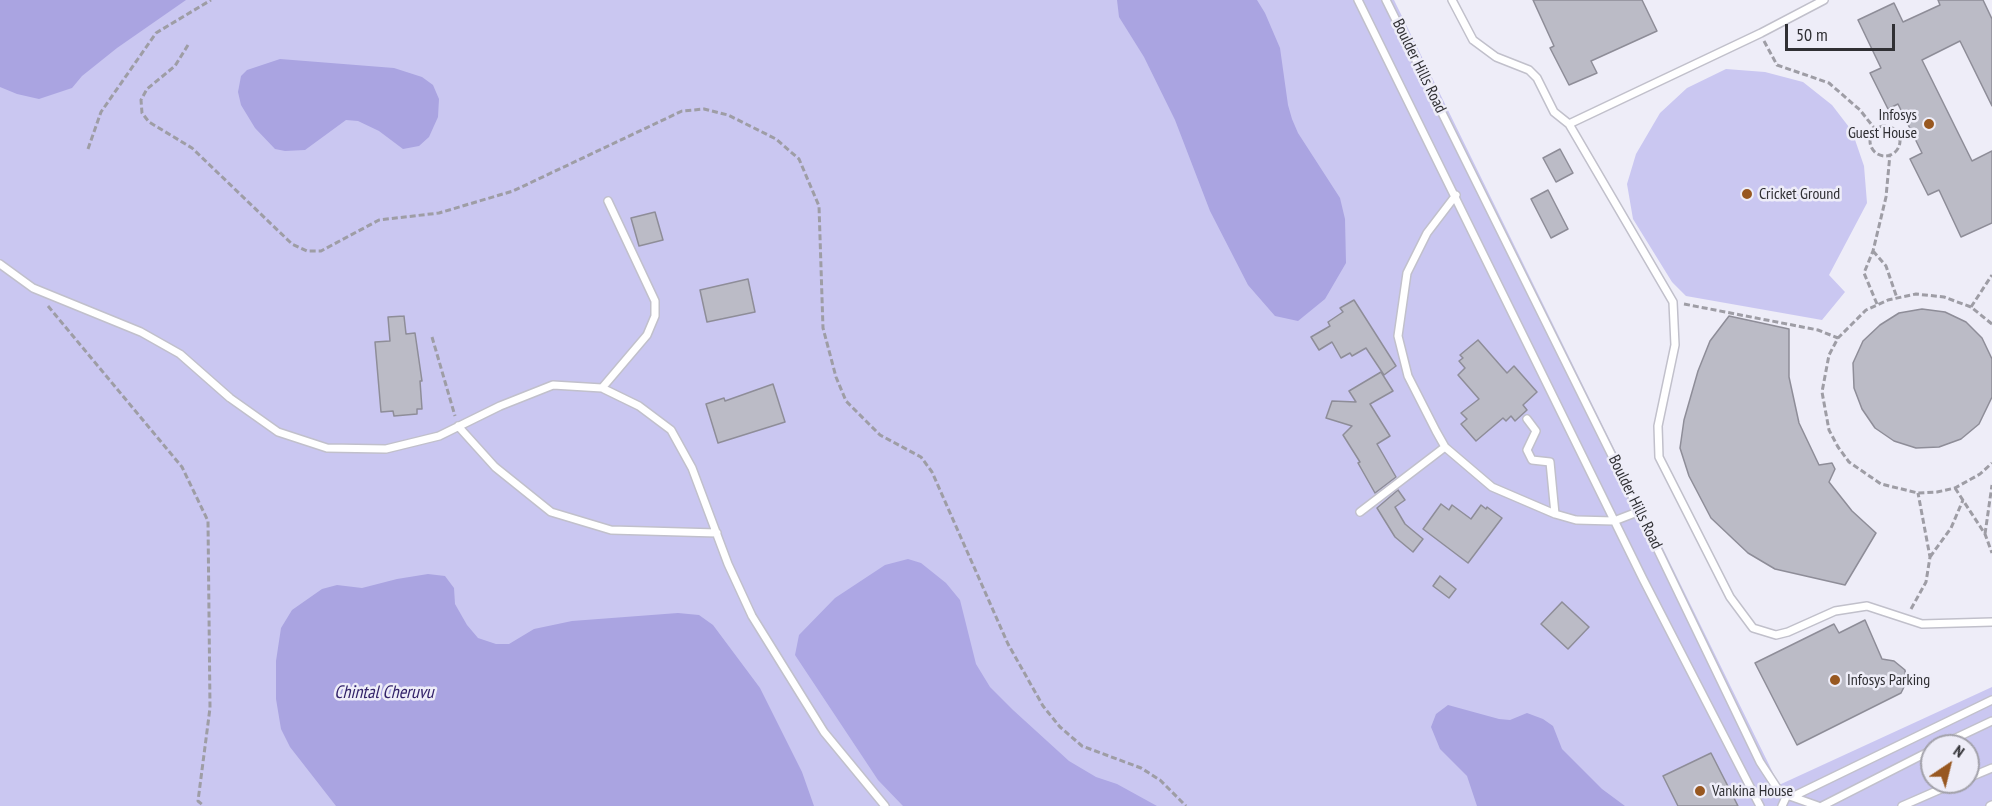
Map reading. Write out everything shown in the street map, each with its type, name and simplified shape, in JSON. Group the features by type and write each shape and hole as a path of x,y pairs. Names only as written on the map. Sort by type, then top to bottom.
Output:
{"lane":[{"name":"Boulder Hills Road","path":"1358,0 1456,195 1614,521 1760,806"},
{"name":"Boulder Hills Road","path":"1386,0 1640,511 1760,762 1779,791 1787,795"},
{"path":"1452,0 1473,40 1496,57 1529,70 1537,78 1554,112 1569,124 1673,302 1675,345 1658,426 1659,457 1730,597 1753,628 1776,635 1788,632 1835,610 1867,606 1922,624 1992,622"},
{"path":"1569,124 1761,33 1824,0"},
{"path":"1456,195 1427,233 1407,273 1398,336 1408,376 1445,447 1492,488 1555,514 1576,520 1614,521 1640,511"},
{"path":"602,388 647,334 655,316 655,301 608,201"},
{"path":"0,264 33,288 141,332 180,354 230,398 278,432 327,448 386,449 439,436 553,385 602,388 639,406 671,430 692,468 752,616 824,732 885,806"},
{"path":"1527,419 1536,431 1527,450 1532,459 1550,462 1555,514"},
{"path":"458,426 495,467 551,512 611,530 717,533"},
{"path":"1360,512 1445,447"},
{"path":"1787,795 1794,796 1812,788 1992,700"},
{"path":"1964,734 1992,721"},
{"path":"1787,795 1820,806 1920,756"},
{"path":"1902,806 1917,803 1934,794"},
{"path":"1782,806 1787,795"}],"path":[{"path":"88,148 101,111 156,33 211,0"},
{"path":"1761,33 1777,65 1829,83 1860,110 1875,129"},
{"path":"188,45 175,66 147,89 141,100 142,113 149,122 192,148 292,244 307,251 321,251 380,220 439,213 513,191 682,111 704,108 728,115 776,139 799,159 819,206 823,328 836,377 846,401 880,435 921,457 932,472 1008,644 1043,706 1060,727 1082,746 1150,774 1186,806"},
{"path":"1877,304 1864,273 1873,251 1886,197 1890,154 1900,143 1898,133 1890,126 1875,129 1870,136 1873,150 1881,155 1890,154"},
{"path":"1873,251 1886,266 1897,298"},
{"path":"1971,307 1992,275"},
{"path":"1992,324 1971,307 1944,297 1916,294 1877,304 1851,323 1838,338 1829,355 1822,392 1824,411 1833,438 1850,462 1864,475 1890,487 1918,493 1955,488 1980,474 1992,463"},
{"path":"1673,302 1818,330 1838,338"},
{"path":"48,305 182,467 207,520 210,708 198,801 204,806"},
{"path":"432,337 458,426"},
{"path":"1984,534 1992,485"},
{"path":"1955,488 1984,534 1992,553"},
{"path":"1905,619 1926,582 1930,557 1918,493"},
{"path":"1930,557 1951,528 1963,500"}],"shaded area":[{"path":"0,0 1394,0 1779,785 1992,687 1992,806 0,806"},
{"name":"Cricket Ground","path":"1726,69 1765,72 1803,82 1832,105 1852,131 1864,166 1867,203 1829,275 1845,292 1822,320 1686,296 1672,282 1633,219 1627,184 1636,154 1660,113 1687,88"},
{"path":"908,559 921,563 946,583 960,600 976,664 990,687 1013,710 1069,761 1096,777 1117,784 1157,806 903,806 878,780 795,655 799,635 835,598 885,565"}],"water":[{"path":"0,0 186,0 117,48 82,76 72,88 39,99 0,87"},
{"path":"1117,0 1257,0 1265,13 1280,48 1292,119 1298,133 1340,198 1345,219 1346,263 1325,299 1298,321 1275,316 1248,285 1210,211 1175,120 1144,57 1119,17"},
{"path":"280,59 394,68 422,77 433,85 439,99 438,117 429,137 419,146 403,149 379,131 358,121 346,120 305,150 275,149 255,128 241,105 238,92 241,76 247,70"},
{"name":"Chintal Cheruvu","path":"428,574 445,576 454,588 455,604 467,625 478,638 496,644 509,644 534,629 572,621 678,613 699,615 713,625 760,688 802,772 814,806 336,806 290,747 281,729 276,699 276,661 281,628 292,610 322,589 337,585 362,588"},
{"path":"1448,705 1499,719 1510,720 1527,713 1543,719 1553,726 1562,749 1602,789 1625,806 1477,806 1467,776 1440,749 1431,727 1436,714"}],"building":[{"path":"1533,0 1642,0 1657,31 1591,61 1597,73 1569,85 1550,48 1554,46"},
{"path":"1938,0 1983,0 1992,19 1992,106 1960,41 1922,60 1972,161 1992,151 1992,223 1961,237 1939,190 1928,195 1910,159 1922,153 1898,104 1888,109 1870,73 1881,68 1858,20 1894,3 1903,22 1940,5"},
{"path":"1560,149 1573,173 1556,182 1543,158"},
{"path":"1548,190 1568,229 1551,238 1531,199"},
{"path":"655,212 663,240 639,246 631,218"},
{"path":"748,279 755,312 707,322 700,290"},
{"path":"1354,300 1396,366 1384,375 1366,348 1352,356 1350,353 1341,358 1332,342 1319,350 1311,337 1330,326 1328,322 1343,312 1340,308"},
{"path":"1922,309 1945,312 1966,322 1982,338 1992,359 1992,397 1979,424 1961,439 1939,447 1916,448 1894,441 1875,428 1862,409 1854,388 1853,363 1863,341 1880,325 1899,313"},
{"path":"404,316 406,334 415,333 422,381 420,381 422,409 417,409 417,414 394,416 393,411 381,412 375,342 390,341 388,317"},
{"path":"1729,316 1789,329 1789,377 1799,423 1819,465 1832,463 1835,469 1829,482 1852,511 1876,533 1845,585 1775,569 1748,553 1711,518 1689,476 1680,448 1684,420 1698,371 1710,341"},
{"path":"1478,340 1507,373 1514,366 1537,392 1523,405 1527,410 1515,421 1511,416 1506,421 1503,418 1476,441 1461,424 1467,419 1461,413 1479,399 1458,375 1465,368 1459,361 1463,358 1460,355"},
{"path":"1381,372 1393,391 1370,404 1390,436 1377,444 1396,477 1375,493 1358,463 1360,462 1343,435 1352,426 1326,418 1332,401 1356,402 1349,391"},
{"path":"773,384 785,422 718,443 706,404 724,398 725,401"},
{"path":"1398,490 1405,500 1395,507 1405,524 1423,539 1413,552 1395,537 1377,508"},
{"path":"1441,504 1449,510 1452,505 1471,519 1481,505 1502,518 1468,563 1423,529"},
{"path":"1440,576 1456,589 1449,598 1433,586"},
{"path":"1562,602 1589,627 1568,649 1541,624"},
{"name":"Infosys Parking","path":"1865,620 1882,659 1894,661 1905,670 1906,683 1901,693 1797,745 1755,663 1834,624 1839,633"},
{"name":"Vankina House","path":"1711,753 1738,806 1678,806 1663,776"}],"place":[{"name":"Infosys Guest House","path":"1929,124"},
{"name":"Cricket Ground","path":"1747,194"},
{"name":"Infosys Parking","path":"1835,680"},
{"name":"Vankina House","path":"1700,791"}]}
